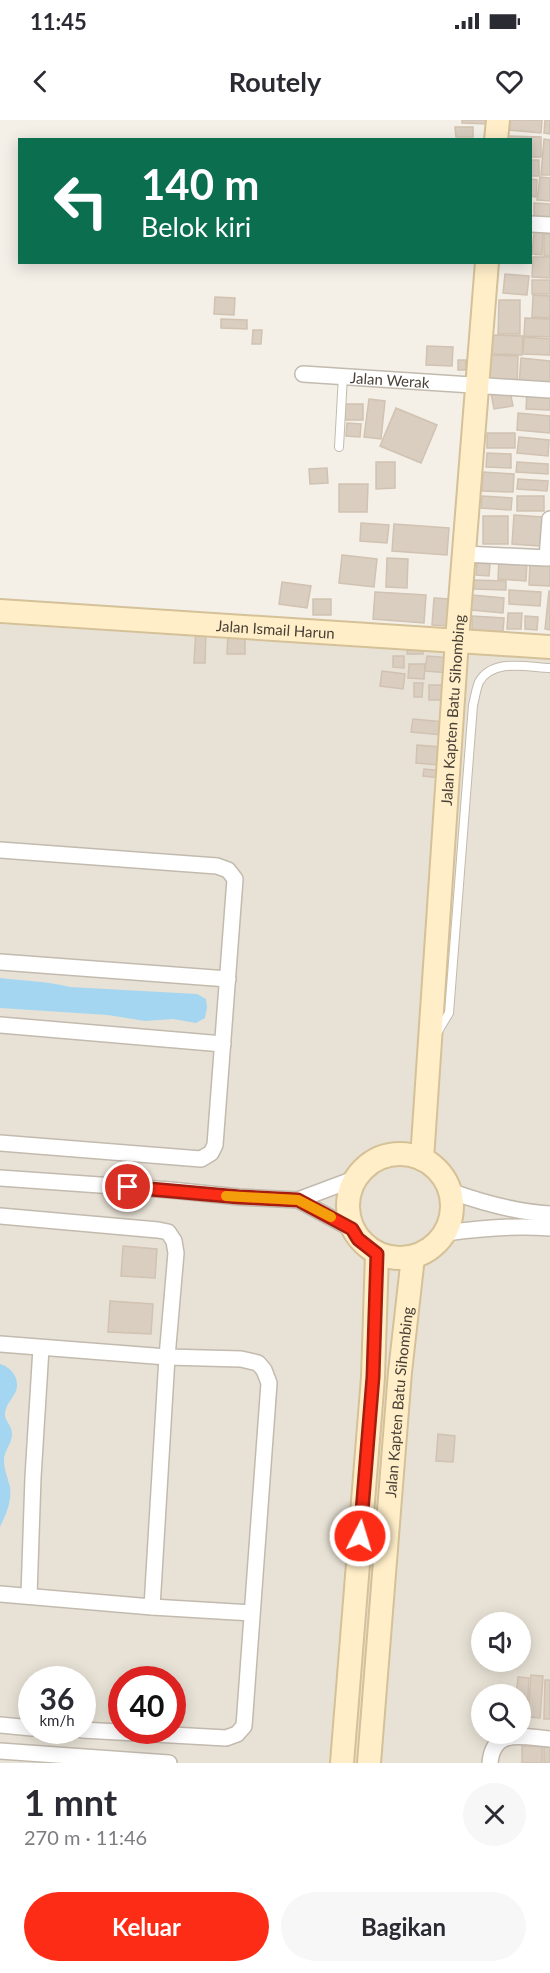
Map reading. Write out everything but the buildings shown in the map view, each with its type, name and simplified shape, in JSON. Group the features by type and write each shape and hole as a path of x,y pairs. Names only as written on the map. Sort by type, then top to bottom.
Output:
{"street":[{"path":"496,138 498,120"},
{"path":"532,224 550,225"},
{"name":"Jalan Kapten Batu Sihombing","path":"422,1159 457,640 487,264"},
{"name":"Jalan Werak","path":"303,374 550,390"},
{"path":"464,554 547,558 550,519"},
{"name":"Jalan Ismail Harun","path":"0,611 550,647"},
{"path":"0,850 217,866 228,870 236,879 215,1145 211,1153 201,1159 0,1143"},
{"path":"0,962 228,979"},
{"path":"0,1025 223,1044"},
{"path":"410,1155 422,1159 440,1172 450,1191 452,1212 446,1233 432,1248 413,1257 394,1258 377,1254 358,1239 352,1229 347,1204 354,1179 362,1169 384,1156 410,1155"},
{"path":"0,1178 298,1200 354,1179"},
{"path":"450,1191 487,1204 524,1212 550,1214"},
{"path":"298,1200 352,1229"},
{"path":"0,1216 168,1232 174,1241 176,1253 166,1357 152,1607"},
{"path":"446,1233 486,1227 524,1225 550,1228"},
{"name":"Jalan Kapten Batu Sihombing","path":"342,1763 373,1377 377,1254"},
{"name":"Jalan Kapten Batu Sihombing","path":"369,1763 399,1384 413,1257"},
{"path":"0,1344 166,1357 241,1359 258,1363 264,1370 269,1383 244,1726 237,1734 226,1738 96,1731"},
{"path":"29,1596 41,1348"},
{"path":"0,1594 252,1613"},
{"path":"0,1725 18,1727"},
{"path":"490,1763 493,1749 502,1739 510,1737 550,1739"},
{"path":"0,1751 169,1763"}],"lane":[{"path":"339,447 343,376"},
{"path":"430,1040 449,1013 473,705 478,684 487,672 495,667 550,668"}],"shaded area":[{"path":"0,624 473,654 481,644 550,650 550,1763 0,1763"}],"water":[{"path":"0,978 70,987 197,994 206,999 207,1007 205,1018 196,1023 173,1019 145,1021 108,1015 0,1008"},
{"path":"0,1364 12,1371 17,1388 5,1413 12,1434 4,1460 10,1497 0,1527"}],"slow traffic":[{"path":"226,1196 298,1200 331,1217"}],"route":[{"path":"128,1187 298,1200 352,1229 358,1239 377,1254 373,1377 360,1536"}]}
